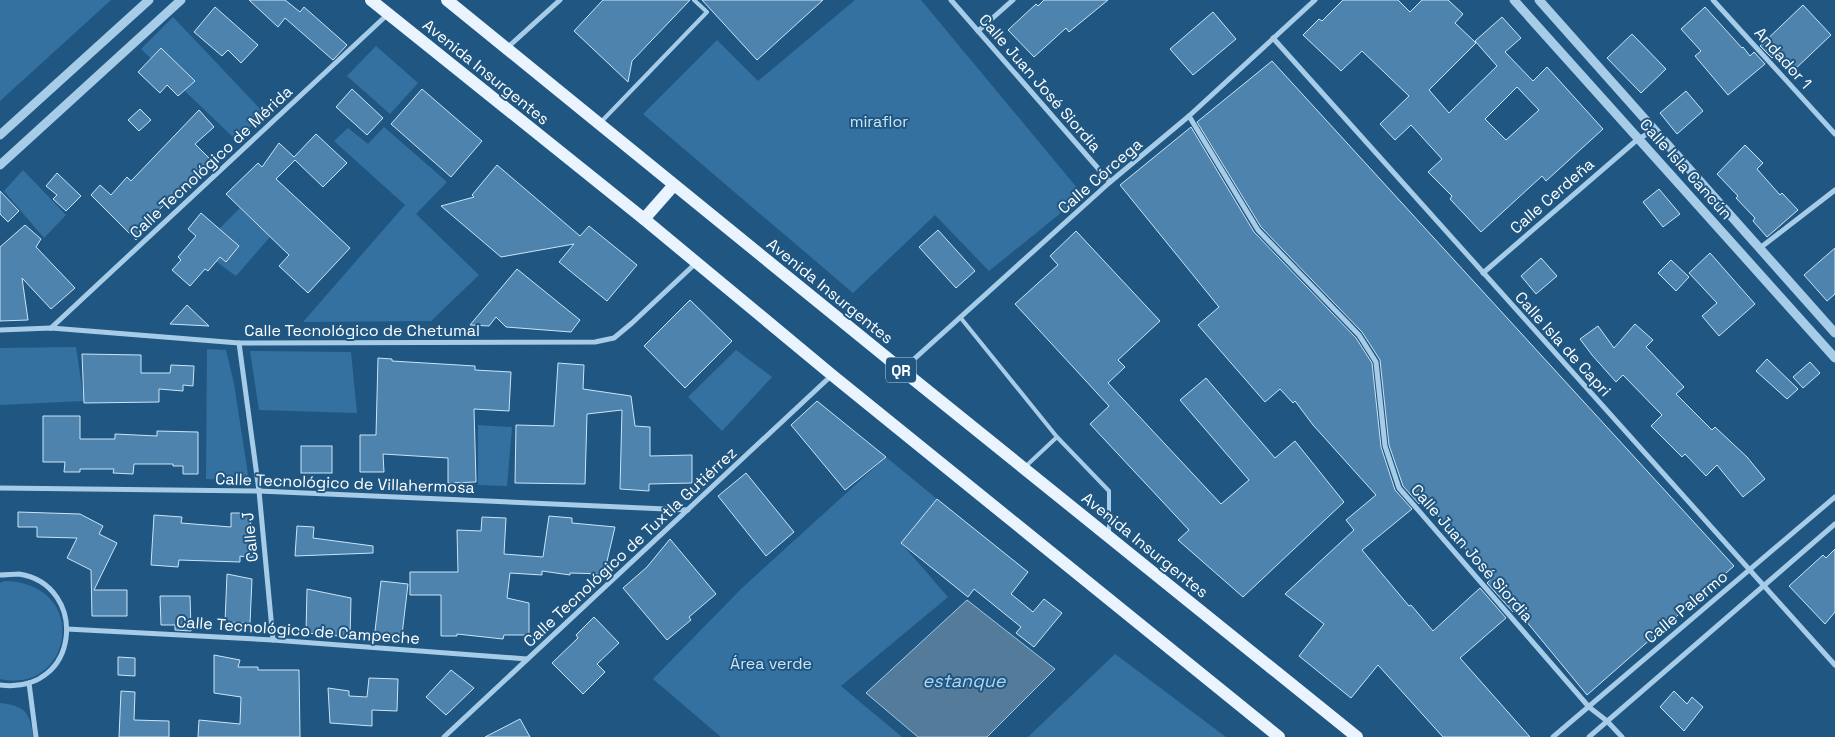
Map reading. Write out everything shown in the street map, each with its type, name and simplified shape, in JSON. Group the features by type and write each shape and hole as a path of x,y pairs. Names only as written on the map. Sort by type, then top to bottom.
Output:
{"main road":[{"name":"Avenida Insurgentes","path":"371,0 644,219 832,375 1279,737"},
{"name":"Avenida Insurgentes","path":"447,0 1357,737"},
{"path":"644,219 674,185"}],"street":[{"path":"0,135 149,0"},
{"path":"0,165 181,0"},
{"path":"507,48 560,0"},
{"name":"Calle Juan José Siordia","path":"951,0 1110,182"},
{"path":"978,30 1013,0"},
{"name":"Calle Córcega","path":"902,370 1110,182 1189,116 1315,0"},
{"name":"Calle Isla Cancún","path":"1514,0 1835,358"},
{"name":"Calle Isla Cancún","path":"1539,0 1835,333"},
{"name":"Andador 1","path":"1713,0 1835,134"},
{"name":"Calle Tecnológico de Mérida","path":"51,328 388,14"},
{"name":"Calle Isla de Capri","path":"1273,38 1835,665"},
{"name":"Calle Juan José Siordia","path":"1189,116 1258,230 1359,335 1376,362 1385,446 1399,488 1589,706 1608,721 1622,737"},
{"name":"Calle Cerdeña","path":"1483,273 1638,139 1654,130"},
{"path":"1760,248 1835,190"},
{"name":"Calle Tecnológico de Chetumal","path":"0,330 51,328 239,343 595,342 614,338 696,263"},
{"name":"Calle J","path":"239,343 258,491 273,640"},
{"name":"Calle Tecnológico de Tuxtla Gutiérrez","path":"444,737 832,375"},
{"name":"Calle Tecnológico de Villahermosa","path":"0,488 258,491 688,510"},
{"name":"Calle Palermo","path":"1553,737 1835,497"},
{"path":"1589,737 1835,524"},
{"path":"0,575 20,574 38,581 54,593 64,610 67,629 65,647 57,662 45,675 30,683 12,686 0,685"},
{"name":"Calle Tecnológico de Campeche","path":"67,629 273,640 527,660"},
{"path":"30,683 36,737"}],"lane":[{"path":"600,124 707,12 694,0"},
{"path":"960,318 1057,437 1109,491 1110,538"},
{"path":"1023,468 1057,437"}],"green space":[{"path":"0,0 111,0 0,101"},
{"name":"miraflor","path":"855,0 921,0 1083,195 989,271 935,215 853,293 643,114 717,40 758,81"},
{"path":"173,17 265,114 236,140 141,49"},
{"path":"376,46 418,83 390,114 347,76"},
{"path":"384,127 447,182 416,214 479,275 431,321 303,322 405,205 334,141 348,128 368,144"},
{"path":"23,170 66,215 44,238 4,191"},
{"path":"240,208 270,237 236,276 199,249"},
{"path":"76,347 84,401 0,405 0,348"},
{"path":"207,349 226,350 234,384 249,481 206,479"},
{"path":"736,350 772,377 722,431 688,397"},
{"path":"250,351 351,352 357,413 259,410"},
{"path":"478,425 512,427 507,486 478,485"},
{"name":"Área verde","path":"886,457 937,499 901,543 948,597 841,686 902,737 721,737 653,679 742,588"},
{"path":"5,581 33,587 51,600 61,618 62,637 56,656 43,671 24,680 0,679 0,583"},
{"path":"1115,654 1226,737 1028,737"},
{"path":"0,703 21,708 25,712 30,722 33,737 0,737"}],"water":[{"name":"estanque","path":"967,600 1055,669 987,737 918,737 866,693"}],"building":[{"path":"249,0 285,0 300,12 304,7 347,45 333,60 285,18 278,27"},
{"path":"603,0 690,0 632,61 628,82 574,31"},
{"path":"702,0 823,0 757,60"},
{"path":"1044,0 1108,0 1069,32 1066,28 1034,57 1008,30 1036,4 1038,6"},
{"path":"1343,0 1398,0 1410,12 1422,0 1448,0 1463,14 1455,23 1476,43 1429,90 1449,113 1497,66 1475,41 1502,17 1521,38 1505,52 1533,81 1547,67 1603,129 1546,181 1542,176 1481,232 1450,199 1452,196 1428,172 1442,159 1411,125 1395,140 1380,124 1409,96 1362,51 1341,71 1303,35 1319,19 1322,21","holes":["1517,87 1539,110 1506,140 1485,119"]},
{"path":"1803,5 1831,35 1791,73 1774,56 1772,58 1760,46"},
{"path":"215,7 258,45 241,63 228,50 222,56 194,32"},
{"path":"1705,7 1750,56 1754,52 1765,64 1728,95 1695,56 1701,51 1681,29"},
{"path":"1213,12 1236,39 1193,75 1170,49"},
{"path":"1632,34 1666,69 1641,93 1607,58"},
{"path":"161,48 195,81 178,96 167,85 160,93 138,72"},
{"path":"1272,61 1734,566 1587,695 1516,609 1513,612 1487,583 1491,579 1424,499 1419,504 1403,486 1389,445 1380,360 1362,332 1261,227 1197,122"},
{"path":"352,89 383,118 367,135 336,107"},
{"path":"422,89 482,141 451,177 391,124"},
{"path":"1686,91 1703,111 1677,134 1660,113"},
{"path":"140,109 151,120 139,131 128,120"},
{"path":"199,110 214,127 195,144 212,161 191,182 189,180 159,210 161,213 136,240 91,195 100,185 111,195 127,177 131,181"},
{"path":"1191,127 1254,232 1356,338 1372,363 1381,447 1395,490 1412,509 1362,550 1409,606 1411,605 1433,631 1480,588 1506,618 1460,658 1530,737 1443,737 1378,665 1351,698 1299,656 1324,624 1285,594 1354,530 1346,520 1376,495 1313,425 1295,401 1293,403 1280,389 1265,402 1198,325 1219,307 1120,185"},
{"path":"316,134 347,163 323,187 295,160 276,179 350,248 308,293 279,266 289,255 226,194 258,163 262,167 279,143 294,157"},
{"path":"1745,145 1763,163 1757,169 1780,195 1782,193 1798,210 1767,237 1753,221 1755,218 1736,198 1738,196 1717,174"},
{"path":"497,165 580,236 589,226 637,265 607,301 559,262 574,244 501,257 441,206 474,197 472,195"},
{"path":"57,173 81,196 66,211 53,199 57,195 46,186"},
{"path":"1659,189 1680,214 1663,227 1643,202"},
{"path":"0,191 19,211 8,222 0,214"},
{"path":"201,213 239,246 226,262 220,257 208,271 205,269 190,286 172,270 181,260 178,257 196,236 188,229"},
{"path":"25,225 41,239 36,247 75,288 51,309 22,278 28,320 0,321 0,247"},
{"path":"938,230 975,271 956,288 919,247"},
{"path":"1076,231 1160,321 1118,360 1125,367 1108,383 1221,504 1249,480 1180,400 1206,378 1275,458 1295,441 1344,502 1243,597 1178,540 1189,530 1090,424 1109,406 1015,304 1058,265 1050,256"},
{"path":"1835,248 1835,294 1827,301 1804,275"},
{"path":"1710,253 1755,304 1719,336 1702,316 1717,303 1689,273"},
{"path":"1541,258 1557,276 1536,294 1521,276"},
{"path":"1671,260 1689,277 1676,291 1658,273"},
{"path":"517,269 580,320 571,332 506,327 496,317 489,326 470,325"},
{"path":"690,300 732,341 685,388 644,346"},
{"path":"187,305 209,326 170,324"},
{"path":"1635,324 1653,340 1646,347 1684,387 1676,394 1712,430 1715,427 1747,457 1765,479 1743,497 1717,465 1706,476 1685,454 1682,457 1651,426 1662,415 1623,375 1616,382 1580,339 1598,326 1614,348"},
{"path":"82,354 141,355 141,373 170,373 171,365 194,366 193,386 183,385 183,391 159,389 159,402 84,403"},
{"path":"378,358 392,359 392,361 475,366 475,370 511,372 509,411 474,409 476,482 448,483 448,458 383,454 384,472 360,472 360,435 376,435"},
{"path":"1767,359 1798,389 1787,399 1756,371"},
{"path":"1810,362 1820,373 1803,388 1793,377"},
{"path":"558,363 584,365 583,389 631,396 635,426 650,427 650,456 692,455 692,483 649,484 649,491 620,489 622,410 587,414 585,484 515,483 516,425 554,426"},
{"path":"817,401 886,457 845,490 791,425"},
{"path":"43,416 80,416 80,439 115,439 115,434 157,436 157,431 198,432 198,474 183,474 183,466 173,466 173,464 134,464 133,474 113,473 114,469 80,469 80,472 64,472 65,462 43,462"},
{"path":"301,446 332,446 332,473 301,473"},
{"path":"746,473 794,532 766,556 718,496"},
{"path":"937,499 1028,572 1011,594 1033,612 1044,599 1062,613 1034,647 1016,633 1021,627 974,589 968,597 901,543"},
{"path":"18,512 80,514 103,526 99,534 117,543 94,590 127,590 127,616 92,616 91,570 67,558 77,538 37,537 37,527 18,527"},
{"path":"231,513 250,513 253,558 240,556 240,562 179,560 178,567 151,565 154,515 182,517 181,523 231,527"},
{"path":"549,516 572,518 572,523 615,527 604,574 570,573 570,575 542,571 542,575 510,573 507,598 529,603 529,635 504,635 503,639 457,634 457,636 441,636 441,595 410,595 410,572 458,572 457,530 481,531 482,517 506,518 504,554 543,557"},
{"path":"297,526 314,527 313,538 373,546 373,553 295,556"},
{"path":"670,539 716,594 689,617 691,620 667,640 623,588 647,567"},
{"path":"1835,549 1835,612 1825,624 1789,586 1823,555 1826,558"},
{"path":"227,574 252,579 250,623 225,622"},
{"path":"381,581 408,584 401,643 374,639"},
{"path":"307,589 351,598 350,637 306,633"},
{"path":"160,596 190,596 191,631 175,630 175,625 161,625"},
{"path":"594,617 619,643 597,664 605,672 583,694 552,663 578,638 576,635"},
{"path":"214,655 240,660 238,667 258,667 258,670 299,670 300,737 198,737 199,720 240,724 241,697 214,693"},
{"path":"118,657 135,658 135,676 118,675"},
{"path":"451,670 474,688 446,715 426,697"},
{"path":"369,678 398,679 397,711 372,710 372,726 330,723 328,688 349,691 349,696 367,697"},
{"path":"121,691 135,692 134,720 169,721 169,737 119,737"},
{"path":"1674,691 1687,704 1692,697 1703,707 1684,731 1660,707"},
{"path":"520,719 530,737 485,737"}]}
